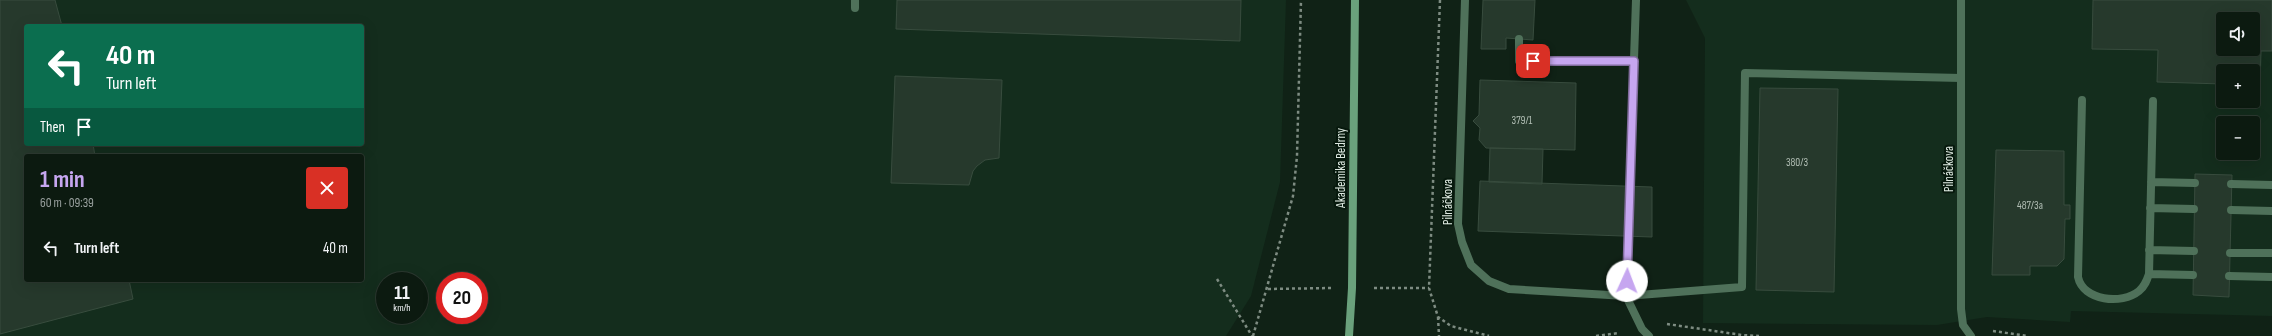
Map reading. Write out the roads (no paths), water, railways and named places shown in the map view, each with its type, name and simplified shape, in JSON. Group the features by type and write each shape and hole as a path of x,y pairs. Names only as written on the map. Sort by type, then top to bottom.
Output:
{"street":[{"name":"Akademika Bedrny","path":"1349,336 1352,288 1355,0"},
{"name":"Pilnáčkova","path":"1465,0 1458,224 1462,242 1471,265 1489,282 1509,289 1626,296 1742,287 1745,74 1961,78"},
{"path":"1636,0 1626,296 1642,329 1649,336"},
{"name":"Pilnáčkova","path":"1961,0 1961,308 1963,325 1971,336"},
{"path":"1519,39 1518,61 1634,61"},
{"path":"2082,100 2079,283 2088,293 2116,299 2138,292 2146,282 2149,274 2153,101"},
{"path":"2151,182 2195,183"},
{"path":"2231,184 2272,185"},
{"path":"2150,208 2194,209"},
{"path":"2231,210 2272,211"},
{"path":"2149,250 2194,251"},
{"path":"2230,252 2272,253"},
{"path":"2149,274 2193,275"},
{"path":"2229,276 2272,277"}]}
